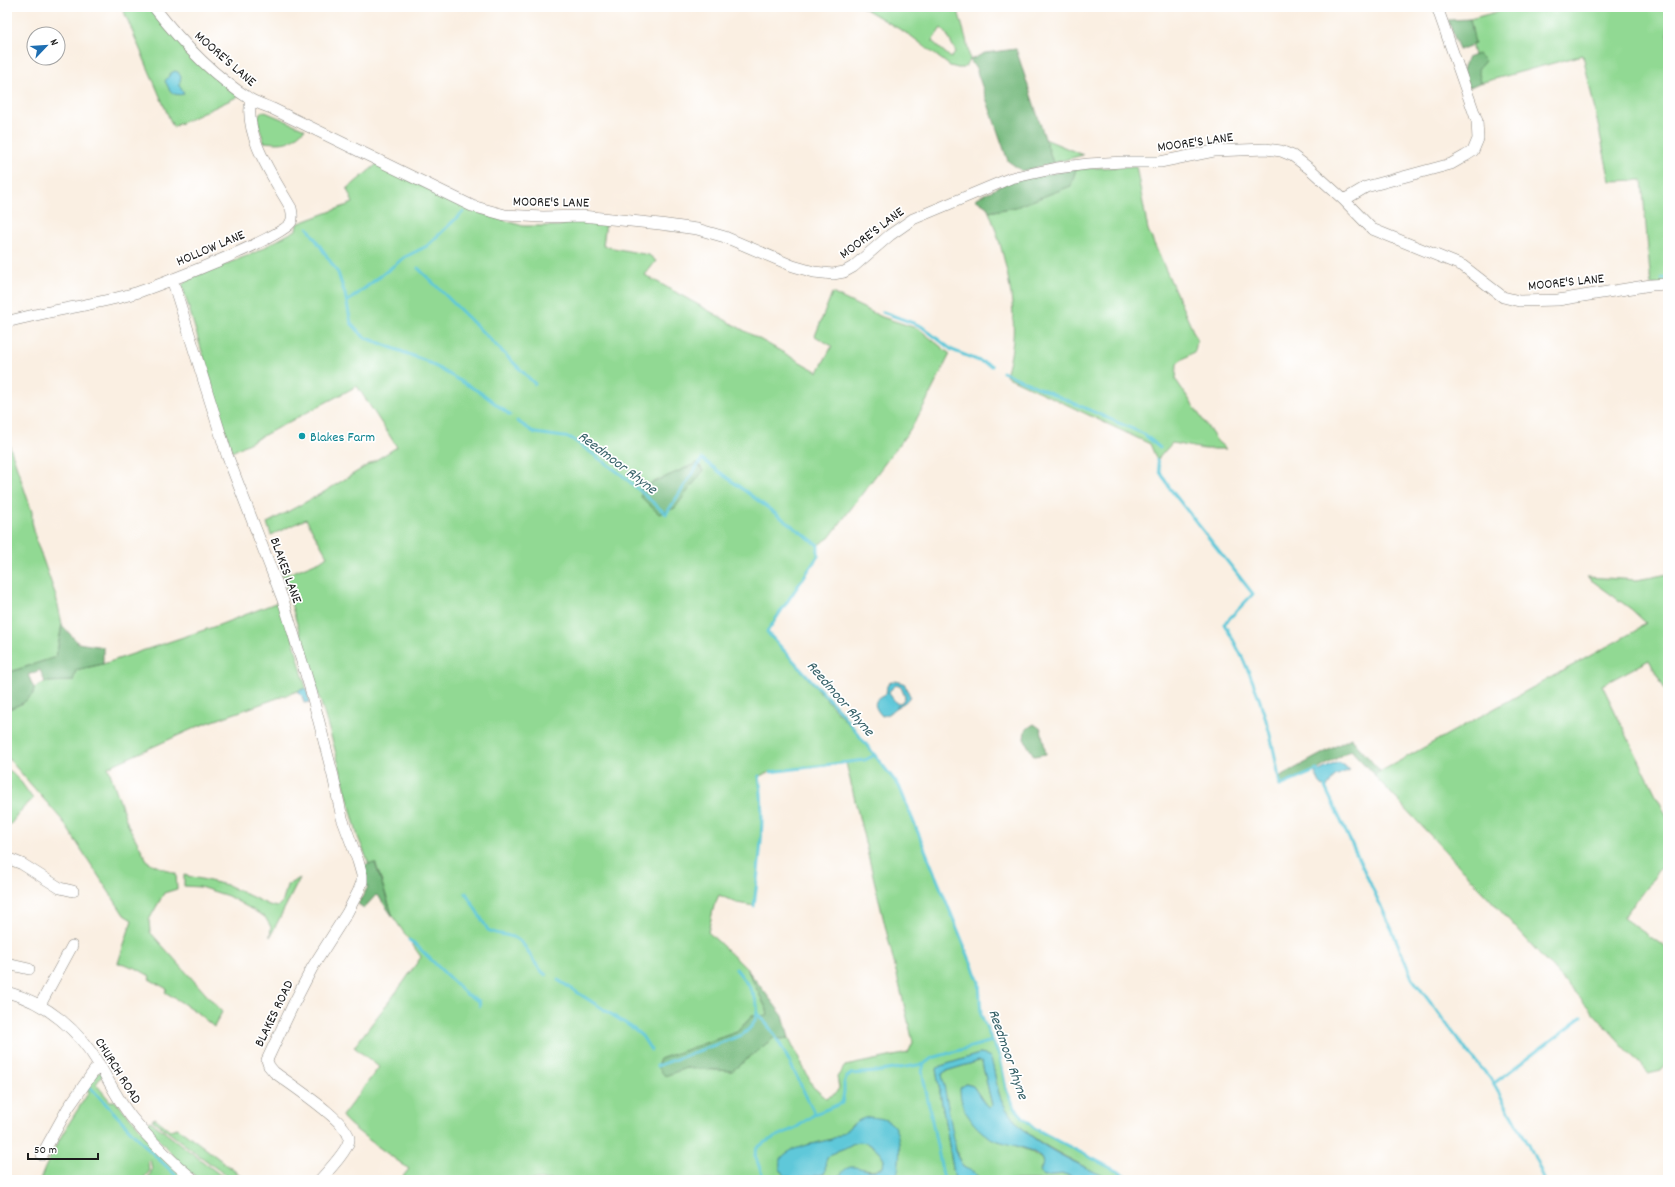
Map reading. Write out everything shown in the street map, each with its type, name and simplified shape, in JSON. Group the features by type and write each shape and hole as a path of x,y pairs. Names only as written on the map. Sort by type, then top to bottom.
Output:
{"street":[{"name":"MOORE'S LANE","path":"154,7 170,27 201,60 251,100 466,203 494,213 533,217 582,216 697,229 725,237 793,266 821,273 833,274 844,272 853,267 902,225 933,209 1011,178 1057,168 1122,162 1160,162 1214,152 1266,149 1281,151 1293,156 1310,169 1344,200 1372,229 1463,266 1503,297 1519,301 1558,300 1644,286 1668,284"},
{"path":"1344,200 1366,187 1451,164 1473,151 1478,139 1477,121 1437,7"},
{"name":"HOLLOW LANE","path":"7,322 111,300 138,292 172,280 281,232 291,222 291,208 256,143 250,122 251,100"},
{"name":"BLAKES LANE","path":"172,280 227,455 283,600 313,699 333,776 342,818 362,876"},
{"path":"7,858 22,864 60,888 73,892"},
{"name":"BLAKES ROAD","path":"320,1180 349,1142 348,1133 341,1123 274,1072 269,1066 267,1060 306,980 347,913 358,892 362,882 362,876"},
{"path":"40,1005 72,946"},
{"path":"7,964 29,969"},
{"name":"CHURCH ROAD","path":"7,992 40,1005 75,1032 99,1064 118,1098 132,1118 166,1155 194,1180"},
{"path":"42,1155 68,1108 99,1064"}],"green space":[{"path":"122,7 151,7 239,96 173,127"},
{"path":"862,7 957,7 970,60 964,68 950,66 911,36","holes":["941,28 946,33 956,52 951,58 932,41"]},
{"path":"1515,7 1668,7 1668,284 1651,285 1642,180 1610,181 1583,55 1480,83 1466,20"},
{"path":"1470,19 1475,44 1459,50 1448,20"},
{"path":"1016,49 1053,163 1022,171 1008,161 976,69 970,60 985,53"},
{"path":"1478,54 1485,61 1478,69 1481,82 1468,88 1463,71 1467,58"},
{"path":"263,111 305,129 295,138 286,142 264,142 259,126 258,116"},
{"path":"1045,139 1083,155 1053,163"},
{"path":"377,164 470,210 523,226 559,226 582,219 606,222 603,246 649,255 656,261 645,275 818,372 832,346 815,336 832,293 882,317 919,329 950,354 912,427 829,538 818,545 818,556 767,632 873,752 899,786 979,982 981,1014 1000,1057 1006,1089 1015,1108 1033,1127 1134,1180 1113,1180 1102,1177 1050,1148 1028,1133 1010,1115 1000,1097 990,1061 986,1055 979,1054 936,1069 955,1180 896,1180 899,1160 899,1143 852,1124 841,1135 835,1138 796,1149 780,1165 784,1176 804,1178 824,1174 828,1157 836,1151 853,1143 859,1142 871,1145 884,1159 883,1167 875,1170 863,1169 842,1179 845,1180 400,1180 409,1169 352,1127 345,1120 342,1116 379,1067 354,1047 421,957 393,917 376,864 369,864 358,837 334,746 282,574 288,574 320,561 327,556 306,519 271,535 267,523 324,492 397,447 357,386 232,452 182,285 188,279 254,253 296,230 297,224 353,203 347,189","holes":["697,463 703,471 641,488","846,763 913,1042 908,1053 845,1066 837,1077 839,1088 835,1094 826,1098 813,1087 789,1038 780,1039 771,1031 732,1071 686,1068 660,1059 737,1032 752,1016 768,1016 767,1010 747,969 708,932 714,906 719,895 737,903 754,906 762,825 759,776 771,772"]},
{"path":"1136,166 1148,230 1197,340 1195,351 1177,363 1176,380 1217,441 1226,449 1204,449 1172,443 1157,460 1150,444 1006,376 1012,351 1013,316 1008,279 1000,243 989,212 1016,207 1076,169"},
{"path":"1076,169 1071,186 1016,207 989,212 987,207 975,199 1010,181"},
{"path":"7,438 32,512 32,521 36,540 56,596 62,624 56,657 7,673"},
{"path":"697,463 703,471 675,508 659,514 641,497 641,488"},
{"path":"1668,574 1668,695 1649,660 1602,685 1668,819 1668,859 1623,918 1668,949 1668,1061 1661,1070 1648,1073 1487,896 1374,775 1635,631 1646,623 1631,609 1587,577 1637,580"},
{"path":"283,600 306,688 199,726 108,767 128,825 148,862 176,874 177,889 164,893 149,920 150,932 222,1012 214,1027 195,1011 165,992 167,989 149,979 150,976 134,967 118,963 132,920 124,915 62,820 7,757 7,710 23,703 33,694 34,688 45,682 72,681 76,670 103,664 219,625"},
{"path":"62,625 78,643 103,647 103,664 76,670 73,681 45,682 40,670 28,675 34,688 33,694 23,703 7,710 7,673 56,657"},
{"path":"1034,724 1041,729 1046,754 1034,756 1024,739 1025,730"},
{"path":"1351,738 1380,771 1374,775 1351,750 1317,770 1279,787 1279,777"},
{"path":"7,768 21,782 33,799 22,809 7,829 7,793 11,788 7,784"},
{"path":"375,863 393,917 376,895 364,908 358,904 368,887 364,884 363,865"},
{"path":"184,875 227,885 269,905 277,907 283,901 287,885 300,878 270,937 271,927 265,917 228,896 200,887 184,886"},
{"path":"747,969 783,1016 789,1038 780,1039 775,1037 732,1071 686,1068 665,1076 657,1066 660,1059 737,1032 752,1016 768,1016 767,1010"},
{"path":"979,1061 982,1063 992,1105 990,1107 985,1104 973,1086 966,1084 1016,1146 1030,1151 1039,1157 1042,1160 1043,1165 1040,1169 1047,1176 1064,1174 1083,1180 980,1180 977,1175 962,1165 955,1148 949,1121 942,1074 946,1071"},
{"path":"99,1072 104,1073 96,1084 110,1101 115,1101 188,1180 147,1180 152,1170 150,1159 148,1161 149,1172 142,1180 40,1180 56,1145 89,1092 86,1088"},
{"path":"155,1118 170,1130 177,1128 184,1132 244,1178 243,1180 232,1180 152,1120"},
{"path":"150,1121 227,1180 200,1180 185,1168 149,1129 146,1125"}],"water":[{"path":"175,71 178,72 181,77 179,85 184,94 174,94 165,81 171,73"},
{"path":"895,681 904,683 910,696 904,703 882,716 875,704 881,696 886,694 889,683","holes":["896,685 901,687 905,697 902,702 897,704 888,692"]},
{"path":"306,688 310,702 304,703 302,696 298,691"},
{"path":"1338,762 1350,770 1335,776 1326,789 1320,783 1315,773"},
{"path":"979,1054 990,1057 1002,1101 1011,1116 1022,1128 1050,1149 1111,1180 1083,1180 1064,1174 1043,1176 1040,1172 1043,1162 1038,1155 1026,1149 994,1140 980,1131 965,1111 961,1100 960,1088 966,1084 973,1086 985,1104 990,1107 992,1105 982,1063 979,1061 946,1071 942,1074 957,1156 963,1167 974,1172 980,1180 955,1180 936,1069"},
{"path":"870,1117 886,1120 895,1128 900,1150 899,1167 896,1180 842,1179 840,1176 844,1170 849,1167 872,1171 883,1167 884,1159 880,1153 871,1145 863,1142 853,1143 836,1151 828,1157 824,1174 795,1178 784,1176 780,1166 781,1159 787,1153 806,1145 834,1138 859,1120"}],"waterway":[{"path":"347,302 405,257 427,246 463,212"},
{"name":"Reedmoor Rhyne","path":"308,228 338,273 345,294 351,323 364,337 426,361 483,394 510,415"},
{"path":"418,268 535,384"},
{"path":"1662,278 1668,278"},
{"path":"883,312 921,326 952,350 992,366"},
{"path":"1003,372 1144,434 1160,448"},
{"name":"Reedmoor Rhyne","path":"517,421 535,433 571,438 622,475 666,514 702,459 818,545 818,556 767,632 839,710 899,786 979,982 981,1014 1000,1057 1006,1089 1015,1108 1033,1127 1134,1180"},
{"path":"1157,460 1160,472 1171,490 1253,594 1224,624 1244,662 1260,702 1267,723 1277,765 1280,786 1317,770 1318,772"},
{"path":"771,772 865,760 875,755"},
{"path":"754,906 762,825 759,776"},
{"path":"1325,787 1392,930 1412,978 1466,1050 1490,1078 1529,1145 1545,1180"},
{"path":"466,893 488,930 515,938 524,946 537,967 546,975"},
{"path":"409,940 466,994 479,1001 480,1006"},
{"path":"657,1066 742,1035 751,1027 756,1019 756,1002 748,985 736,969"},
{"path":"558,980 631,1027 642,1036 651,1050"},
{"path":"757,1014 774,1034 782,1047 815,1114"},
{"path":"1493,1084 1582,1017"},
{"path":"944,1180 922,1071 924,1064 932,1058 992,1041"},
{"path":"764,1180 755,1155 757,1148 765,1142 797,1127 815,1114 842,1103 844,1083 846,1078 851,1074 875,1072 924,1064"},
{"path":"90,1087 150,1151 181,1180"}],"place":[{"name":"Blakes Farm","path":"302,436"}]}
